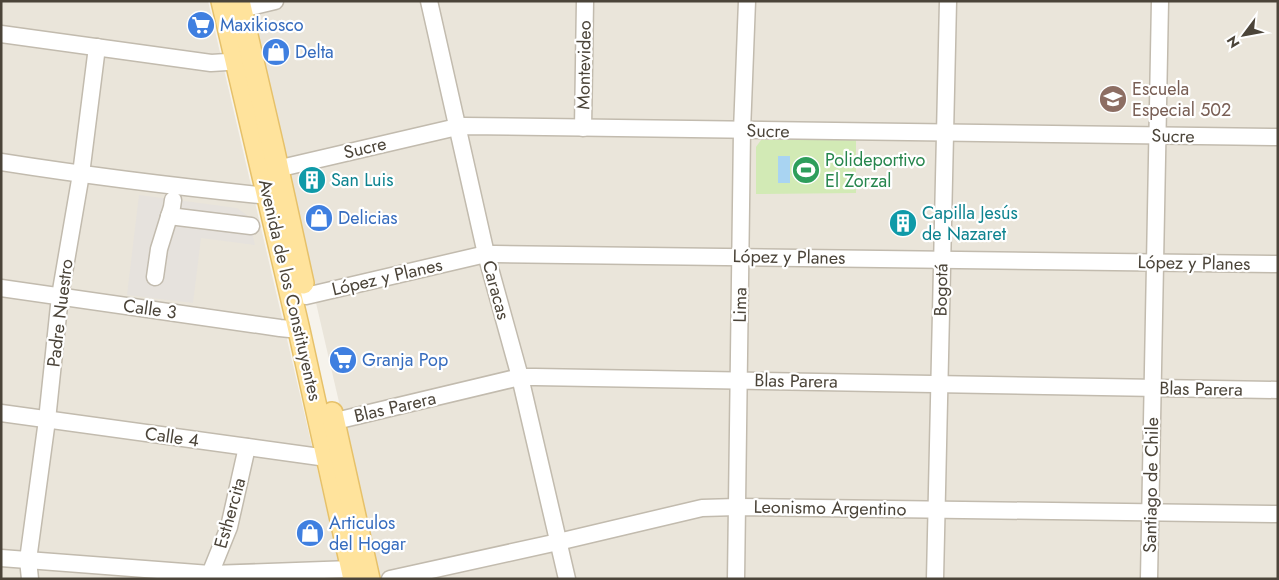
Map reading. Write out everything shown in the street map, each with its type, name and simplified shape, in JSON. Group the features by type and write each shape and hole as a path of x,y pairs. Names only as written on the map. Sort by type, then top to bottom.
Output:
{"main road":[{"name":"Avenida de los Constituyentes","path":"234,4 244,58 275,195 299,330 327,423"},
{"name":"Avenida de los Constituyentes","path":"275,195 306,296 327,423 360,576"}],"street":[{"path":"234,4 275,1"},
{"name":"Caracas","path":"429,1 486,254 520,378 567,579"},
{"name":"Montevideo","path":"583,128 585,1"},
{"name":"Lima","path":"736,579 742,131 748,1"},
{"name":"Bogotá","path":"935,579 948,1"},
{"name":"Santiago de Chile","path":"1149,579 1160,1"},
{"path":"1,34 211,63 244,58"},
{"name":"Padre Nuestro","path":"30,579 28,560 47,420 60,296 81,174 97,47"},
{"name":"Sucre","path":"270,170 457,127 1278,137"},
{"path":"1,162 81,174 275,195"},
{"path":"155,277 159,248 173,200"},
{"path":"169,216 251,226"},
{"name":"López y Planes","path":"306,296 486,254 1278,264"},
{"name":"Calle 3","path":"1,288 299,330"},
{"name":"Blas Parera","path":"327,423 520,378 545,377 1278,390"},
{"name":"Calle 4","path":"1,414 334,458"},
{"name":"Esthercita","path":"209,577 229,527 247,447"},
{"name":"Leonismo Argentino","path":"390,579 702,508 1278,514"},
{"path":"1,558 209,577 360,576"}],"shaded area":[{"path":"1,1 208,1 343,579 1,579"},
{"path":"246,1 1278,1 1278,579 380,579"},
{"path":"139,195 237,208 248,216 255,245 201,238 193,303 127,295"}],"green space":[{"name":"Polideportivo El Zorzal","path":"856,139 856,193 756,194 756,147 761,140"}],"water":[{"path":"778,156 790,156 790,183 778,183"}],"place":[{"name":"Maxikiosco","path":"201,25"},
{"name":"Delta","path":"276,52"},
{"name":"Escuela Especial 502","path":"1113,99"},
{"name":"Polideportivo El Zorzal","path":"806,170"},
{"name":"San Luis","path":"312,180"},
{"name":"Delicias","path":"319,218"},
{"name":"Capilla Jesús de Nazaret","path":"903,223"},
{"name":"Granja Pop","path":"343,360"},
{"name":"Articulos del Hogar","path":"310,533"}]}
